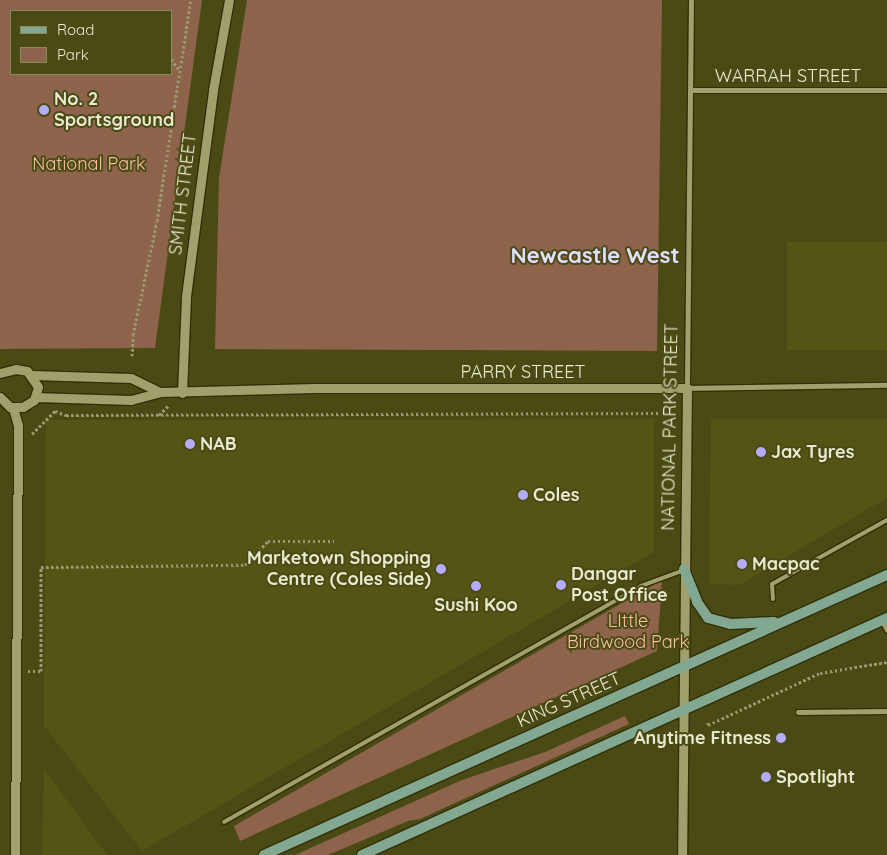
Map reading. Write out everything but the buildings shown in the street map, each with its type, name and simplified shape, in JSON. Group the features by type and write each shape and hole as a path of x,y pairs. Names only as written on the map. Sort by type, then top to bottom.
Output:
{"main road":[{"path":"684,569 697,602 708,618 748,625 783,621"},
{"name":"KING STREET","path":"264,855 887,575"},
{"path":"362,855 683,712 885,619"}],"street":[{"name":"SMITH STREET","path":"182,393 186,296 213,90 229,0"},
{"name":"NATIONAL PARK STREET","path":"682,855 691,0"},
{"name":"WARRAH STREET","path":"690,90 887,90"},
{"name":"PARRY STREET","path":"0,380 3,373 16,369 32,375 131,378 160,392"},
{"path":"32,375 38,387 35,397"},
{"name":"PARRY STREET","path":"13,408 26,406 35,397 131,400 160,392 182,393 315,388 687,388 887,385"},
{"path":"0,397 13,408 18,425 15,855"},
{"path":"885,619 887,630"},
{"path":"798,712 887,712"}],"lane":[{"path":"773,599 772,584 887,520"},
{"path":"224,822 641,586 684,569"}],"path":[{"path":"132,356 133,336 157,221 191,0"},
{"path":"172,60 180,71"},
{"path":"37,426 55,411 66,416 662,412"},
{"path":"27,671 41,671 41,567 245,566 268,541 334,541"},
{"path":"708,722 708,725 820,673 887,662"}],"shaded area":[{"path":"787,242 887,242 887,350 787,350"},
{"path":"654,419 654,552 142,851 44,726 46,420"},
{"path":"711,419 887,419 887,498 739,585 709,584"},
{"path":"44,769 107,855 42,855"}],"green space":[{"name":"National Park","path":"0,0 202,0 155,348 0,349"},
{"path":"247,0 662,0 657,351 215,349 219,178"},
{"name":"LIttle Birdwood Park","path":"662,580 657,651 240,841 234,826"},
{"path":"625,716 629,724 420,819 408,821 328,855 295,855 462,780 545,752"}],"place":[{"name":"No. 2 Sportsground","path":"44,110"},
{"name":"NAB","path":"190,444"},
{"name":"Jax Tyres","path":"761,452"},
{"name":"Coles","path":"523,495"},
{"name":"Macpac","path":"742,564"},
{"name":"Marketown Shopping Centre (Coles Side)","path":"441,569"},
{"name":"Dangar Post Office","path":"561,585"},
{"name":"Sushi Koo","path":"476,586"},
{"name":"Anytime Fitness","path":"781,738"},
{"name":"Spotlight","path":"766,777"}],"district":[{"name":"Newcastle West","path":"595,256"}]}
